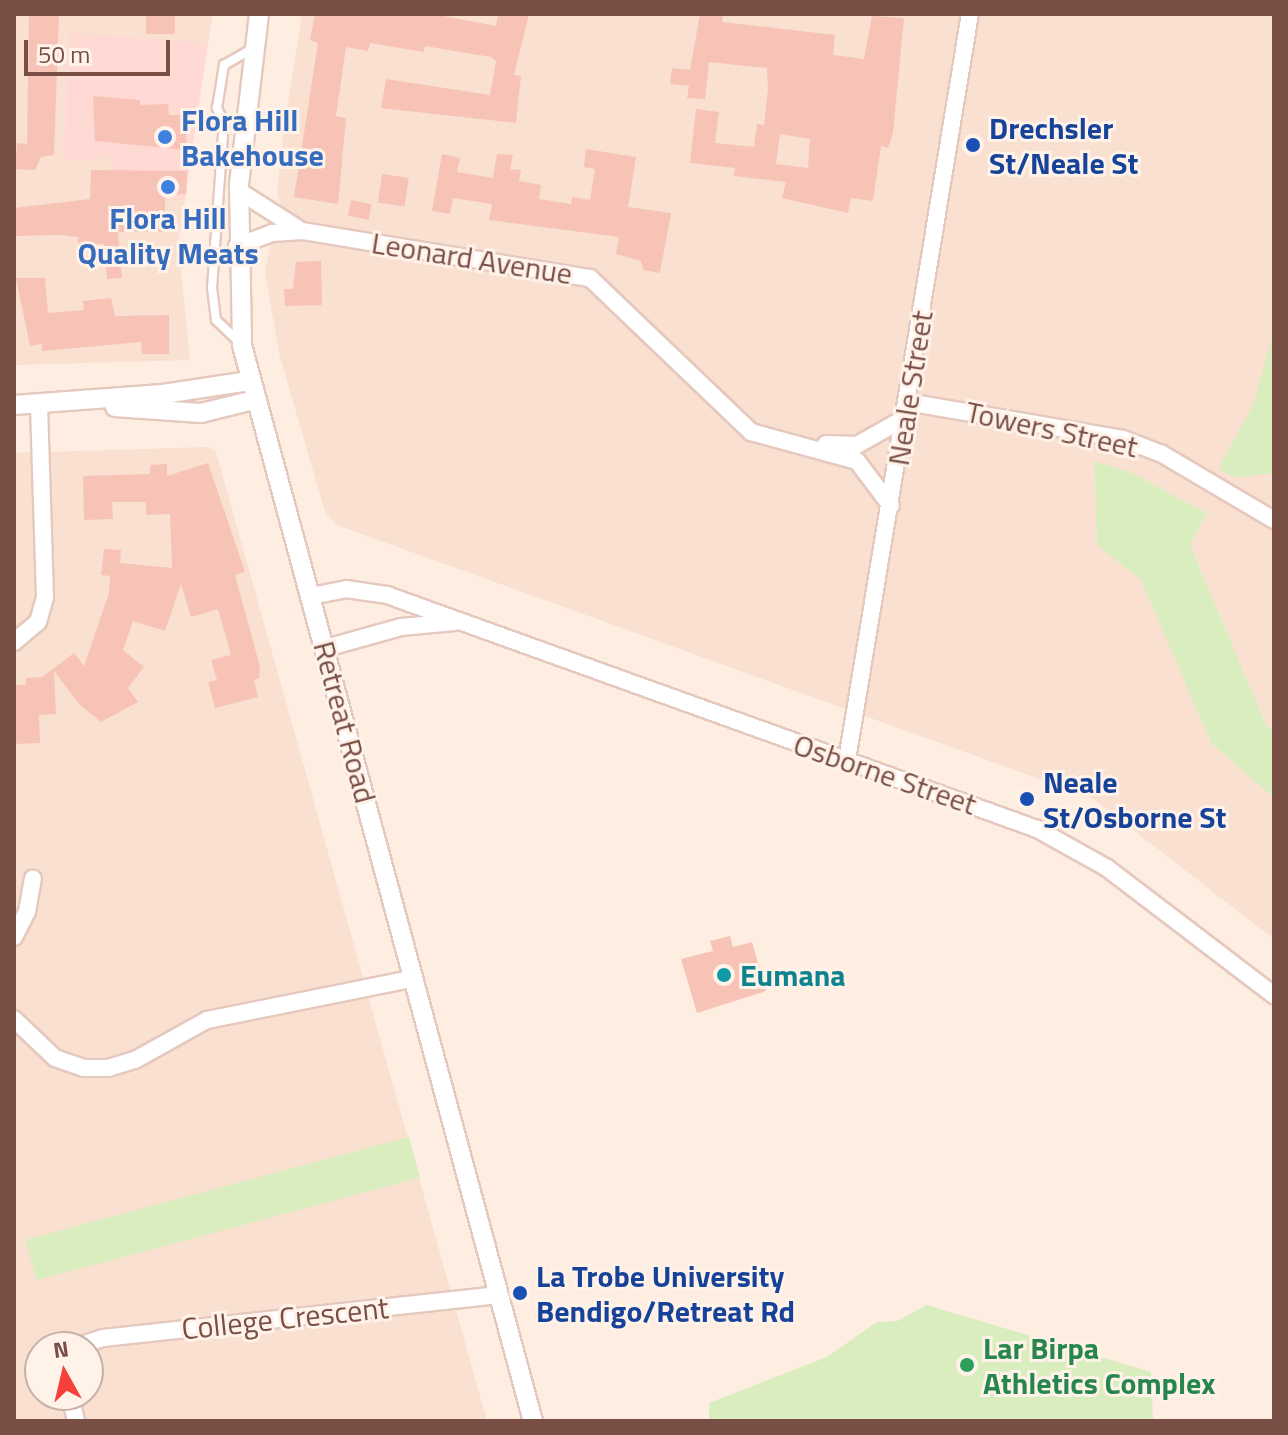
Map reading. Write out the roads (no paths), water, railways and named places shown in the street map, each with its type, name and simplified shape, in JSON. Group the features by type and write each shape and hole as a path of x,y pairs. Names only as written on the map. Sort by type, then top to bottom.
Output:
{"street":[{"name":"Retreat Road","path":"259,14 239,191 237,246 242,345 249,381 326,648 411,979 533,1421"},
{"name":"Neale Street","path":"847,760 970,14"},
{"name":"Leonard Avenue","path":"239,191 302,231"},
{"name":"Leonard Avenue","path":"237,246 272,233 302,231 590,278 751,432 818,447 860,463 891,506"},
{"path":"14,405 64,403 249,381"},
{"path":"64,403 201,413 254,400"},
{"path":"14,642 34,629 44,603 39,404"},
{"name":"Leonard Avenue","path":"818,447 857,445 906,410"},
{"name":"Towers Street","path":"906,410 1123,439 1162,454 1274,520"},
{"name":"Osborne Street","path":"311,596 366,589 1000,814 1073,847 1274,995"},
{"name":"Osborne Street","path":"326,648 401,627 460,622"},
{"path":"14,937 27,912 33,879"},
{"path":"14,1019 55,1058 84,1068 108,1068 135,1060 207,1020 411,979"},
{"name":"College Crescent","path":"104,1338 497,1295"}],"lane":[{"path":"242,345 216,320 212,288 224,122 217,108 224,65 254,47"}],"place":[{"name":"Flora Hill Bakehouse","path":"165,137"},
{"name":"Drechsler St/Neale St","path":"973,145"},
{"name":"Flora Hill Quality Meats","path":"168,187"},
{"name":"Neale St/Osborne St","path":"1027,799"},
{"name":"Eumana","path":"724,975"},
{"name":"La Trobe University Bendigo/Retreat Rd","path":"520,1293"},
{"name":"Lar Birpa Athletics Complex","path":"967,1365"}]}
